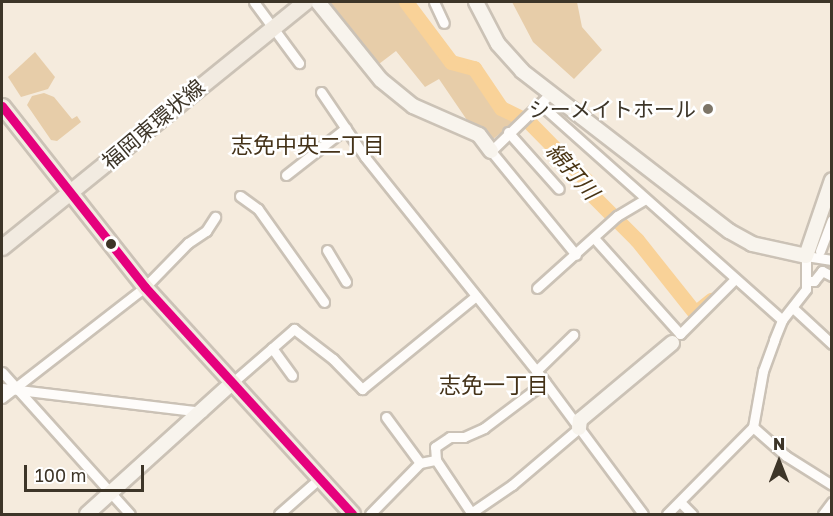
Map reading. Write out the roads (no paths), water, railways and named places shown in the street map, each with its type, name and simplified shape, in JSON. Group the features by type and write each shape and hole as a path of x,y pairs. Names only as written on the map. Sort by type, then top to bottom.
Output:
{"main road":[{"name":"福岡東環状線","path":"2,247 272,25 305,2"},
{"path":"2,106 68,194 145,287 352,514"}],"street":[{"path":"254,2 299,63"},
{"path":"318,2 381,81 413,106 479,135 576,255"},
{"path":"434,2 444,23"},
{"path":"476,2 498,44 522,71 729,231 752,244 813,254 831,260"},
{"path":"321,92 346,128 536,370 643,514"},
{"path":"491,151 508,132 542,105 551,93"},
{"path":"542,105 644,200 782,320"},
{"path":"286,175 346,128"},
{"path":"508,132 560,189"},
{"path":"667,514 753,427 763,371 782,320 793,308 807,281 831,180"},
{"path":"240,196 258,209 324,302"},
{"path":"537,288 617,216 644,200"},
{"path":"2,398 145,287 188,243 206,231 215,217"},
{"path":"813,254 831,220"},
{"path":"594,238 680,334 735,279"},
{"path":"327,250 346,282"},
{"path":"807,281 814,281 822,271 831,276"},
{"path":"87,514 111,495 203,412 232,382 294,329 333,358 362,389 476,296"},
{"path":"793,308 831,344"},
{"path":"536,370 573,335"},
{"path":"545,382 484,428 464,437 450,437 435,447 436,460 472,514 512,485 579,428 580,420 672,343"},
{"path":"272,348 292,376"},
{"path":"2,372 130,514"},
{"path":"2,388 203,412"},
{"path":"386,417 420,463"},
{"path":"753,427 786,456 831,485"},
{"path":"369,514 420,463 436,460"},
{"path":"279,514 320,478"},
{"path":"681,502 692,514"},
{"path":"824,514 831,502"}],"waterway":[{"name":"綿打川","path":"406,2 451,62 474,68 501,108 528,121 586,180 593,196 637,240 695,313 711,300"}],"place":[{"name":"シーメイトホール","path":"708,109"}],"district":[{"name":"志免中央二丁目","path":"308,145"},
{"name":"志免一丁目","path":"494,385"}]}
